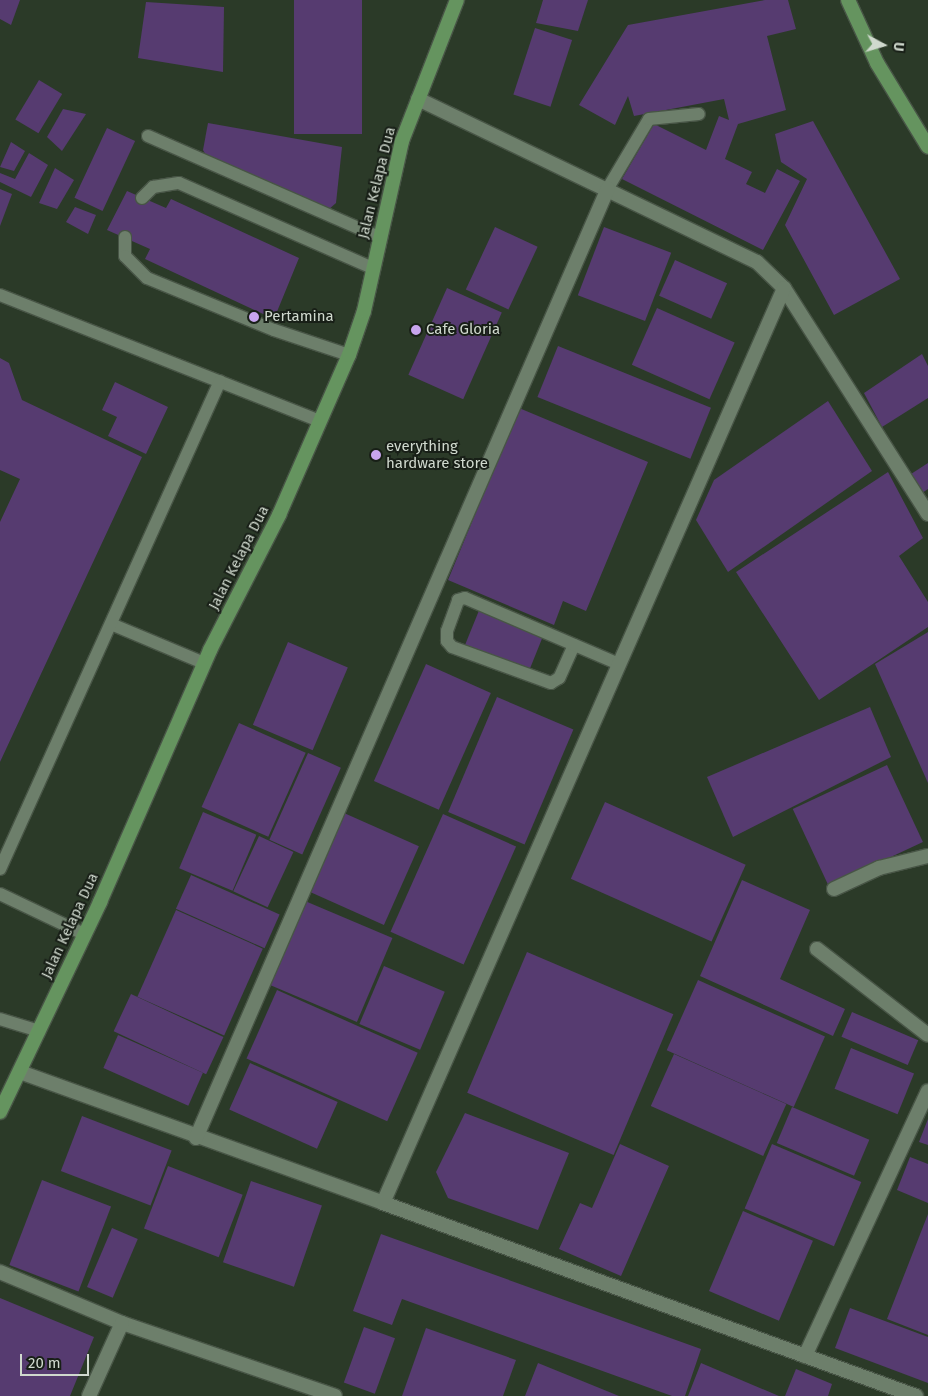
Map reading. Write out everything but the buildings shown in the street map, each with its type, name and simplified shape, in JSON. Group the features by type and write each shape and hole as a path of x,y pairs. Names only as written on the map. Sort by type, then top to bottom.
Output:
{"highway":[{"name":"Jalan Kelapa Dua","path":"0,1112 84,934 204,664 279,515 349,356 373,268 402,141 457,0"},
{"path":"848,0 877,63 928,147"}],"street":[{"path":"418,99 608,188 757,262 784,288 928,514"},
{"path":"196,1138 608,188"},
{"path":"383,1203 784,288"},
{"path":"834,889 879,868 928,856"},
{"path":"817,949 928,1035"},
{"path":"20,1072 196,1138 383,1203 916,1396"},
{"path":"805,1356 928,1091"},
{"path":"0,1272 122,1323 335,1396"},
{"path":"89,1396 122,1323"}],"lane":[{"path":"608,188 644,123 649,119 699,114"},
{"path":"148,136 379,237"},
{"path":"142,198 153,187 179,184 373,268"},
{"path":"124,237 125,256 147,278 274,330 349,356"},
{"path":"0,295 320,421"},
{"path":"0,870 220,381"},
{"path":"574,645 559,678 551,684 452,647 446,641 447,631 458,600 465,598 619,664"},
{"path":"110,624 204,664"},
{"path":"0,894 84,934"},
{"path":"0,1019 39,1031"}],"place":[{"name":"Pertamina","path":"254,317"},
{"name":"Cafe Gloria","path":"416,330"},
{"name":"everything hardware store","path":"376,455"}]}
